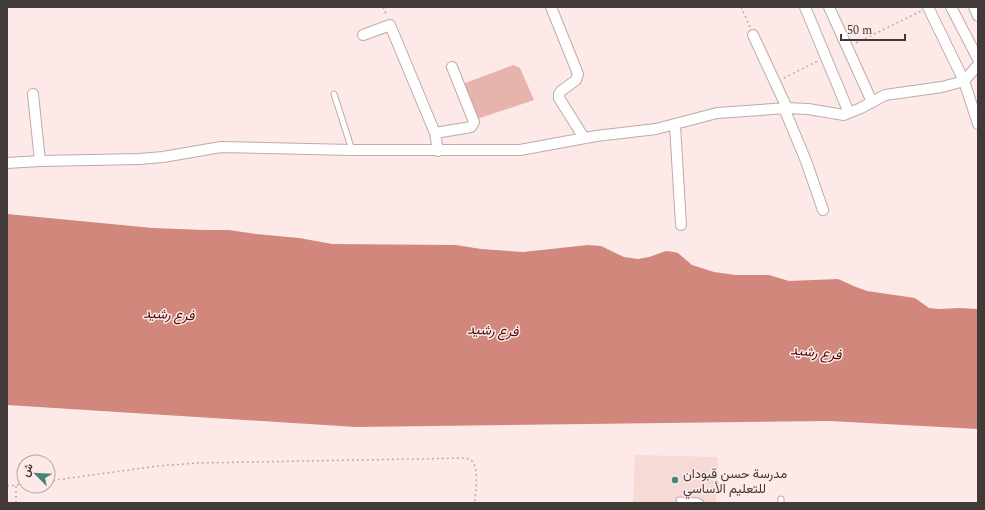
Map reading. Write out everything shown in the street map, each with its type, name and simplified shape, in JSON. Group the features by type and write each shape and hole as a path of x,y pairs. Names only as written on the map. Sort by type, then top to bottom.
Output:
{"street":[{"path":"551,7 578,74 576,80 561,91 559,98 584,138"},
{"path":"805,7 849,113"},
{"path":"829,7 872,102"},
{"path":"928,7 964,81 978,124"},
{"path":"951,7 978,59"},
{"path":"974,7 978,16"},
{"path":"363,35 390,25 435,133 438,151"},
{"path":"753,35 786,108 823,210"},
{"path":"7,163 139,159 163,157 220,147 438,151 520,150 584,138 656,129 717,113 786,108 808,109 844,115 885,95 942,87 964,81 978,65"},
{"path":"435,133 471,127 474,124 452,67"},
{"path":"33,94 40,161"},
{"path":"675,125 681,225"}],"lane":[{"path":"334,94 352,150"},
{"path":"680,500 698,501 701,503"}],"path":[{"path":"741,7 753,35"},
{"path":"56,480 158,466 198,463 466,458 471,460 475,466 475,503"},
{"path":"7,486 16,485"}],"shaded area":[{"path":"513,65 520,68 534,100 474,120 460,85"},
{"name":"مدرسة حسن قبودان للتعليم الأساسي","path":"635,455 718,457 716,503 633,503"}],"water":[{"name":"فرع رشيد","path":"7,214 153,228 229,230 299,238 332,244 456,245 481,249 523,252 588,245 601,246 624,257 638,259 666,251 678,253 692,265 714,272 736,275 769,275 789,281 838,279 867,291 915,298 929,308 978,309 978,429 829,421 356,427 7,405"}],"place":[{"name":"مدرسة حسن قبودان للتعليم الأساسي","path":"675,480"}]}
